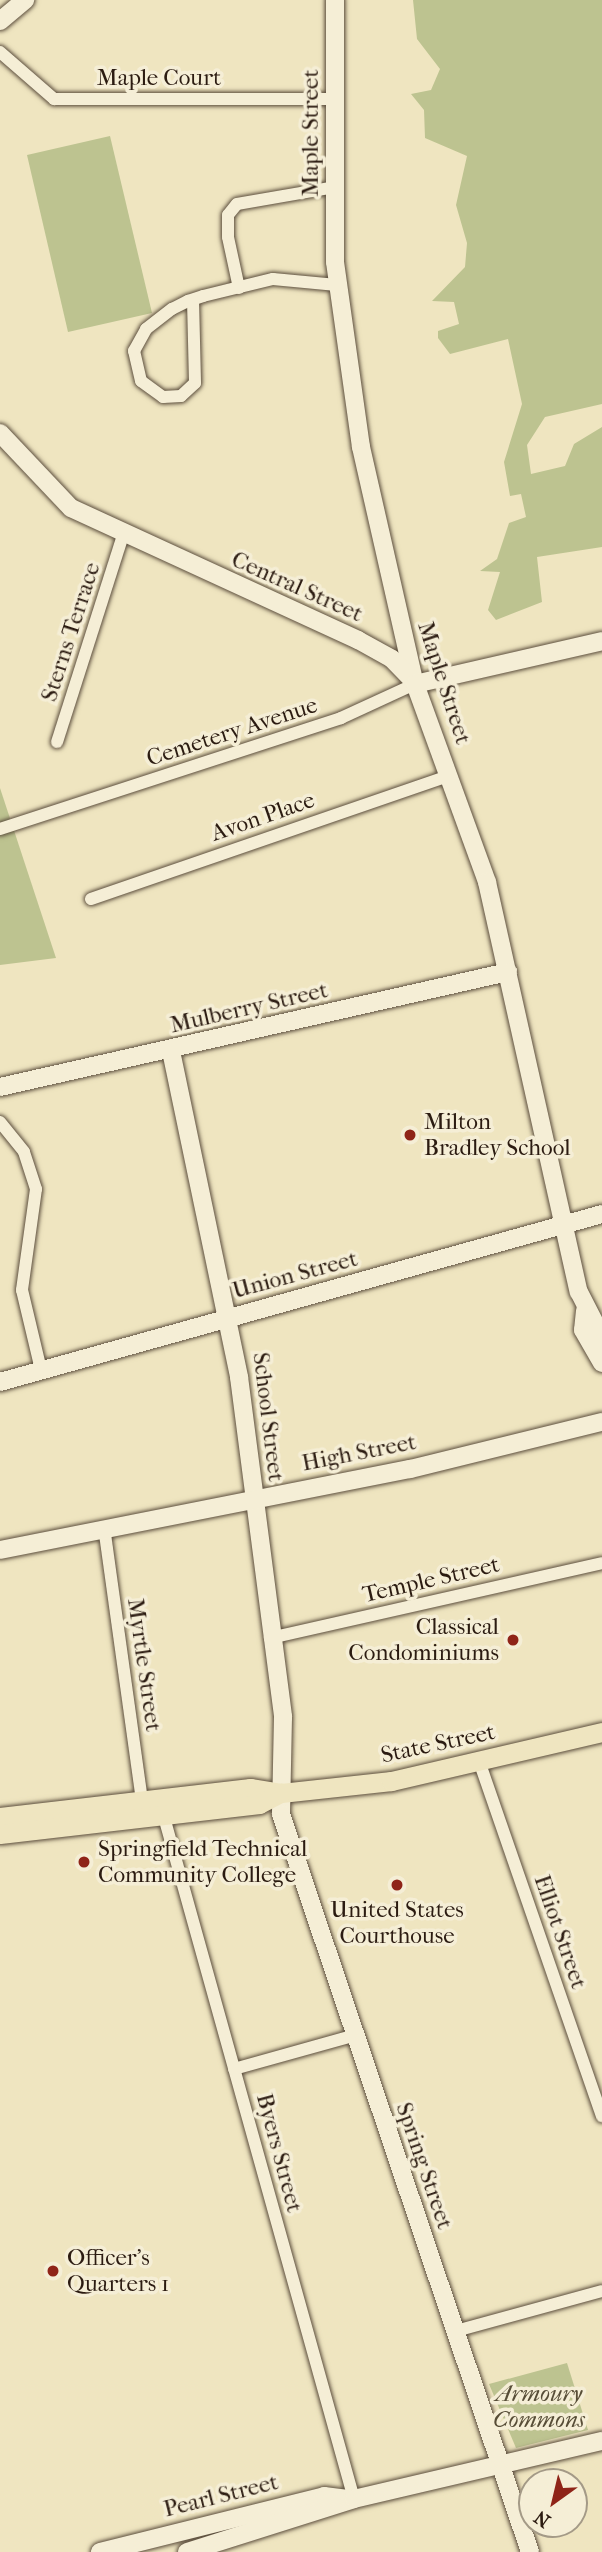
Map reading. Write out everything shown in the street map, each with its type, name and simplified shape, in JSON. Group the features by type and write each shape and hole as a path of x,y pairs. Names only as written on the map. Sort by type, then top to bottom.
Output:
{"main road":[{"name":"State Street","path":"0,1817 250,1788 281,1793 391,1780 602,1732"},
{"name":"State Street","path":"0,1834 259,1804 281,1793"}],"street":[{"path":"0,21 25,0"},
{"name":"Maple Street","path":"335,0 337,285 361,447 415,684 480,856 564,1224 593,1310 583,1330 602,1363"},
{"name":"Maple Court","path":"0,52 54,99 335,99"},
{"path":"239,288 228,215 247,198 335,187"},
{"path":"194,300 195,383 181,396 163,397 138,376 135,345 152,324 194,300 283,278 337,285"},
{"name":"Central Street","path":"0,433 61,500 124,535 358,640 392,659 415,684"},
{"name":"Sterns Terrace","path":"57,742 124,535"},
{"path":"415,684 602,641"},
{"name":"Cemetery Avenue","path":"0,830 341,718 415,684"},
{"name":"Avon Place","path":"91,899 449,776"},
{"name":"Mulberry Street","path":"0,1087 171,1051 508,972"},
{"name":"School Street","path":"171,1051 230,1317 270,1638 283,1717 281,1793"},
{"path":"0,1122 24,1152 36,1189 22,1284 41,1370"},
{"name":"Union Street","path":"0,1382 602,1214"},
{"path":"593,1310 602,1337"},
{"name":"High Street","path":"0,1550 104,1534 253,1498 410,1469 602,1422"},
{"name":"Myrtle Street","path":"104,1534 142,1801"},
{"name":"Temple Street","path":"270,1638 602,1563"},
{"name":"Elliot Street","path":"479,1761 602,2116"},
{"name":"Spring Street","path":"281,1793 289,1839 530,2552"},
{"name":"Byers Street","path":"164,1817 354,2500"},
{"path":"234,2069 356,2035"},
{"path":"456,2331 602,2291"},
{"name":"Pearl Street","path":"187,2552 354,2500 602,2441"},
{"name":"Pearl Street","path":"100,2552 324,2496 354,2500"},
{"path":"215,2523 220,2543"}],"green space":[{"path":"413,0 602,0 602,404 545,417 527,445 531,474 565,466 574,444 602,427 602,547 537,557 542,602 496,620 488,610 500,572 480,571 497,559 509,523 526,517 521,494 510,496 504,462 522,404 508,339 450,354 438,338 438,331 459,324 454,302 432,301 465,267 467,243 456,205 467,156 425,138 424,110 411,94 431,90 440,69 417,39"},
{"path":"110,136 152,313 68,332 27,155"},
{"path":"0,788 56,958 0,965"},
{"name":"Armoury Commons","path":"567,2363 588,2430 516,2448 489,2384"}],"place":[{"name":"Milton Bradley School","path":"410,1135"},
{"name":"Classical Condominiums","path":"513,1640"},
{"name":"Springfield Technical Community College","path":"84,1862"},
{"name":"United States Courthouse","path":"397,1885"},
{"name":"Officer's Quarters 1","path":"53,2271"}]}
